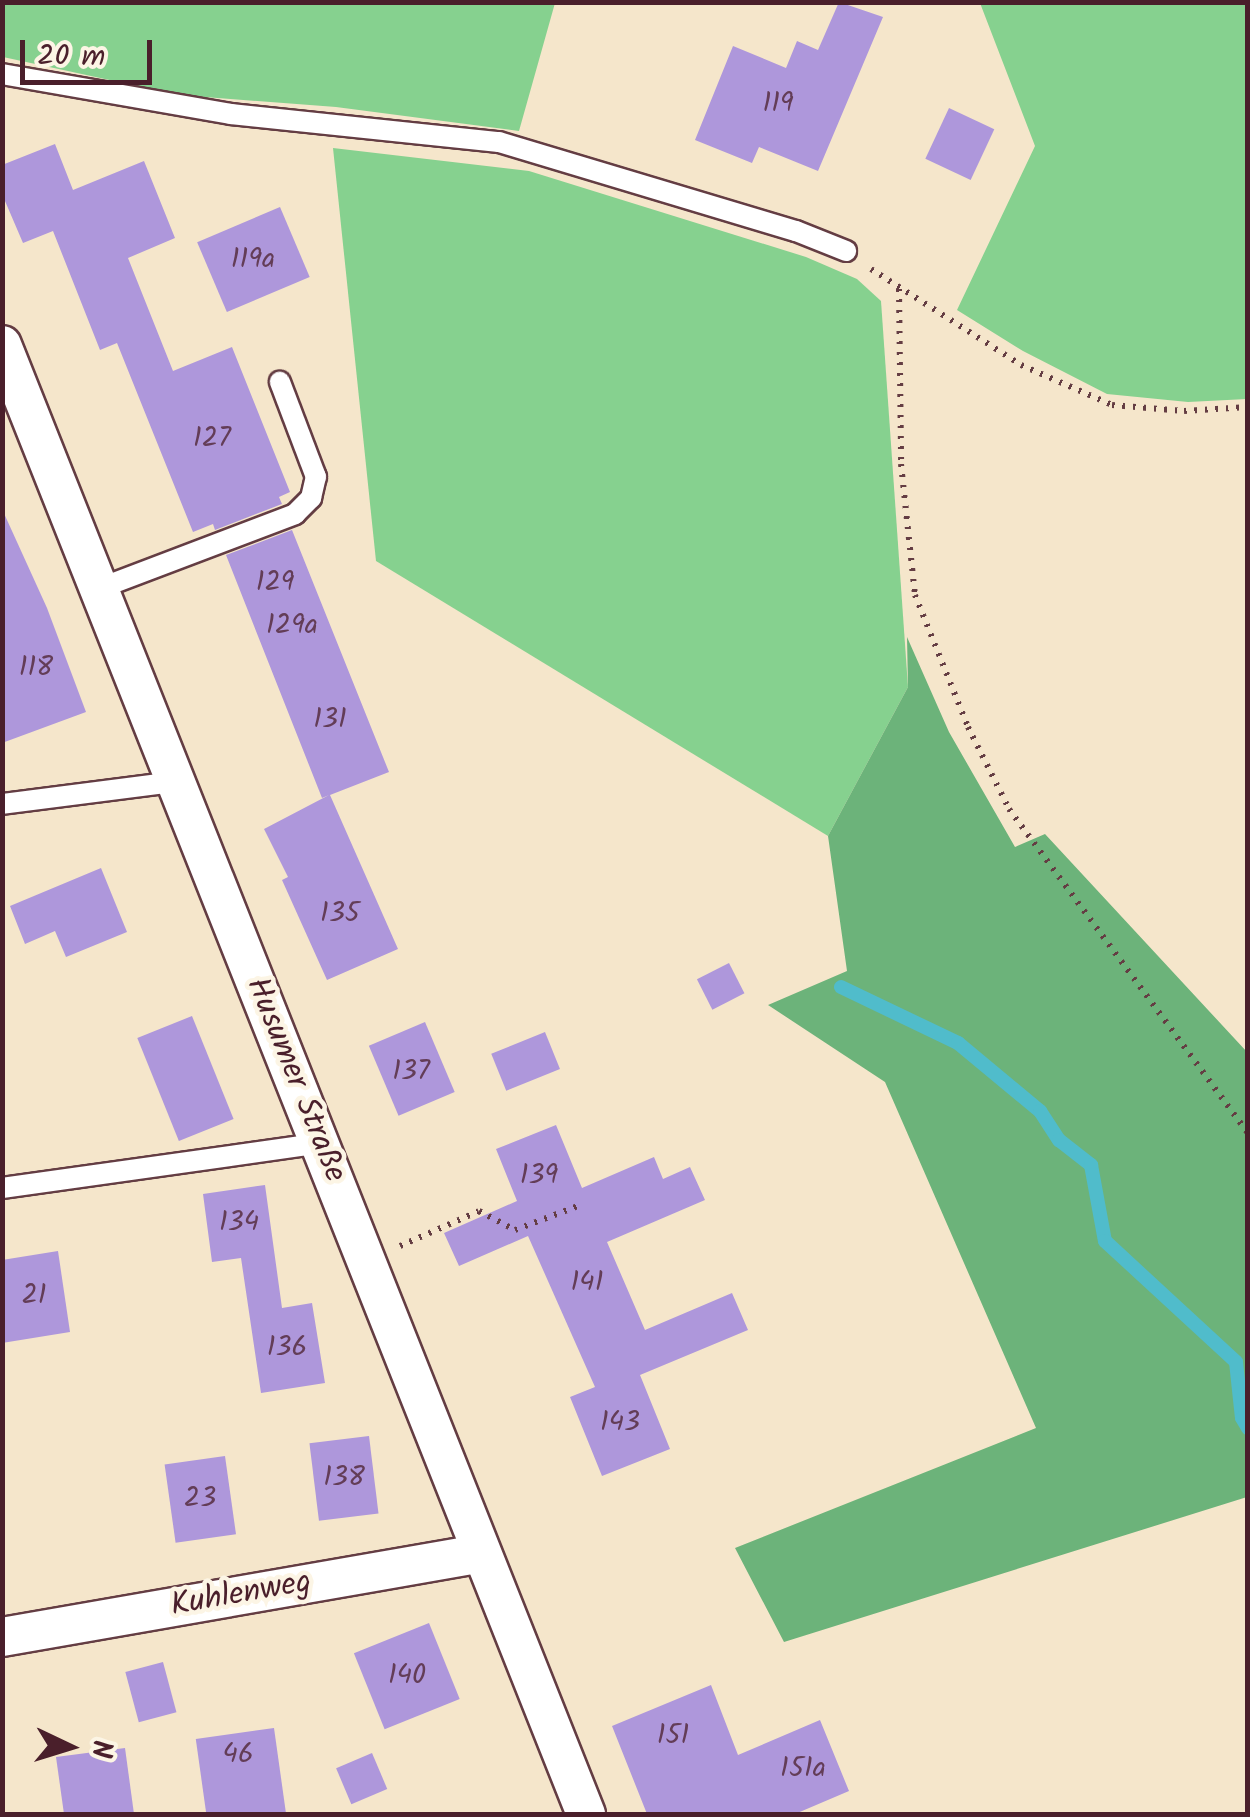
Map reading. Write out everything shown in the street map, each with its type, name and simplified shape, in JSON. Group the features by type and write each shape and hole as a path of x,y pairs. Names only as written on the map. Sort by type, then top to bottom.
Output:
{"street":[{"name":"Husumer Straße","path":"2,345 172,782 322,1143 480,1554 586,1814"},
{"name":"Kuhlenweg","path":"2,1637 480,1554"}],"lane":[{"path":"2,74 231,114 499,142 796,230 846,251"},
{"path":"98,589 294,514 311,498 316,476 280,382"},
{"path":"2,804 172,782"},
{"path":"2,1188 322,1143"}],"path":[{"path":"846,251 1021,365 1112,405 1184,411 1248,408"},
{"path":"899,288 901,464 915,595 968,727 1009,810 1248,1132"},
{"path":"367,1261 479,1211 515,1230 578,1206"}],"green space":[{"path":"3,2 555,3 519,131 336,107 179,95 3,57"},
{"path":"980,3 1247,3 1247,399 1188,402 1107,394 1023,351 957,310 1035,146"},
{"path":"333,148 529,171 806,257 857,279 881,301 908,687 828,836 376,561"},
{"path":"907,637 949,732 1015,847 1045,834 1247,1052 1247,1497 784,1642 735,1548 1036,1428 885,1082 768,1005 847,971 828,836 908,687"}],"building":[{"path":"839,2 883,17 818,171 759,147 752,163 695,140 733,46 786,68 797,41 818,50"},
{"path":"949,108 994,129 971,180 925,159"},
{"path":"55,144 73,190 144,161 175,238 128,258 173,371 232,347 290,492 279,497 282,504 215,530 213,524 193,532 117,343 100,350 53,231 23,243 2,194 2,165"},
{"path":"280,207 310,277 227,312 197,242"},
{"path":"2,509 47,608 86,712 2,743"},
{"path":"292,530 389,772 330,795 398,949 327,980 282,880 288,877 264,829 329,795 322,798 226,555"},
{"path":"101,868 127,932 66,957 55,931 25,944 10,906"},
{"path":"729,963 744,993 712,1010 697,979"},
{"path":"192,1016 234,1119 179,1141 137,1038"},
{"path":"425,1022 455,1092 399,1116 369,1046"},
{"path":"545,1032 560,1069 506,1091 491,1054"},
{"path":"556,1125 582,1188 654,1157 663,1179 690,1167 705,1200 607,1242 645,1330 732,1293 748,1330 640,1375 670,1449 602,1476 570,1397 595,1387 528,1236 459,1266 444,1233 517,1201 496,1149"},
{"path":"265,1185 282,1308 312,1303 325,1383 261,1393 241,1258 212,1262 203,1194"},
{"path":"58,1251 70,1332 2,1343 2,1260"},
{"path":"369,1436 379,1513 319,1521 309,1443"},
{"path":"225,1456 236,1534 176,1543 165,1464"},
{"path":"429,1623 460,1699 385,1729 354,1653"},
{"path":"163,1662 176,1712 139,1722 125,1672"},
{"path":"711,1685 738,1755 820,1720 849,1791 795,1814 647,1814 612,1726"},
{"path":"274,1728 286,1814 206,1814 196,1739"},
{"path":"125,1748 134,1814 64,1814 56,1757"},
{"path":"372,1753 387,1789 351,1804 336,1768"}],"waterway":[{"path":"841,987 958,1043 1040,1111 1059,1140 1091,1165 1105,1241 1236,1362 1242,1418 1248,1428"}]}
